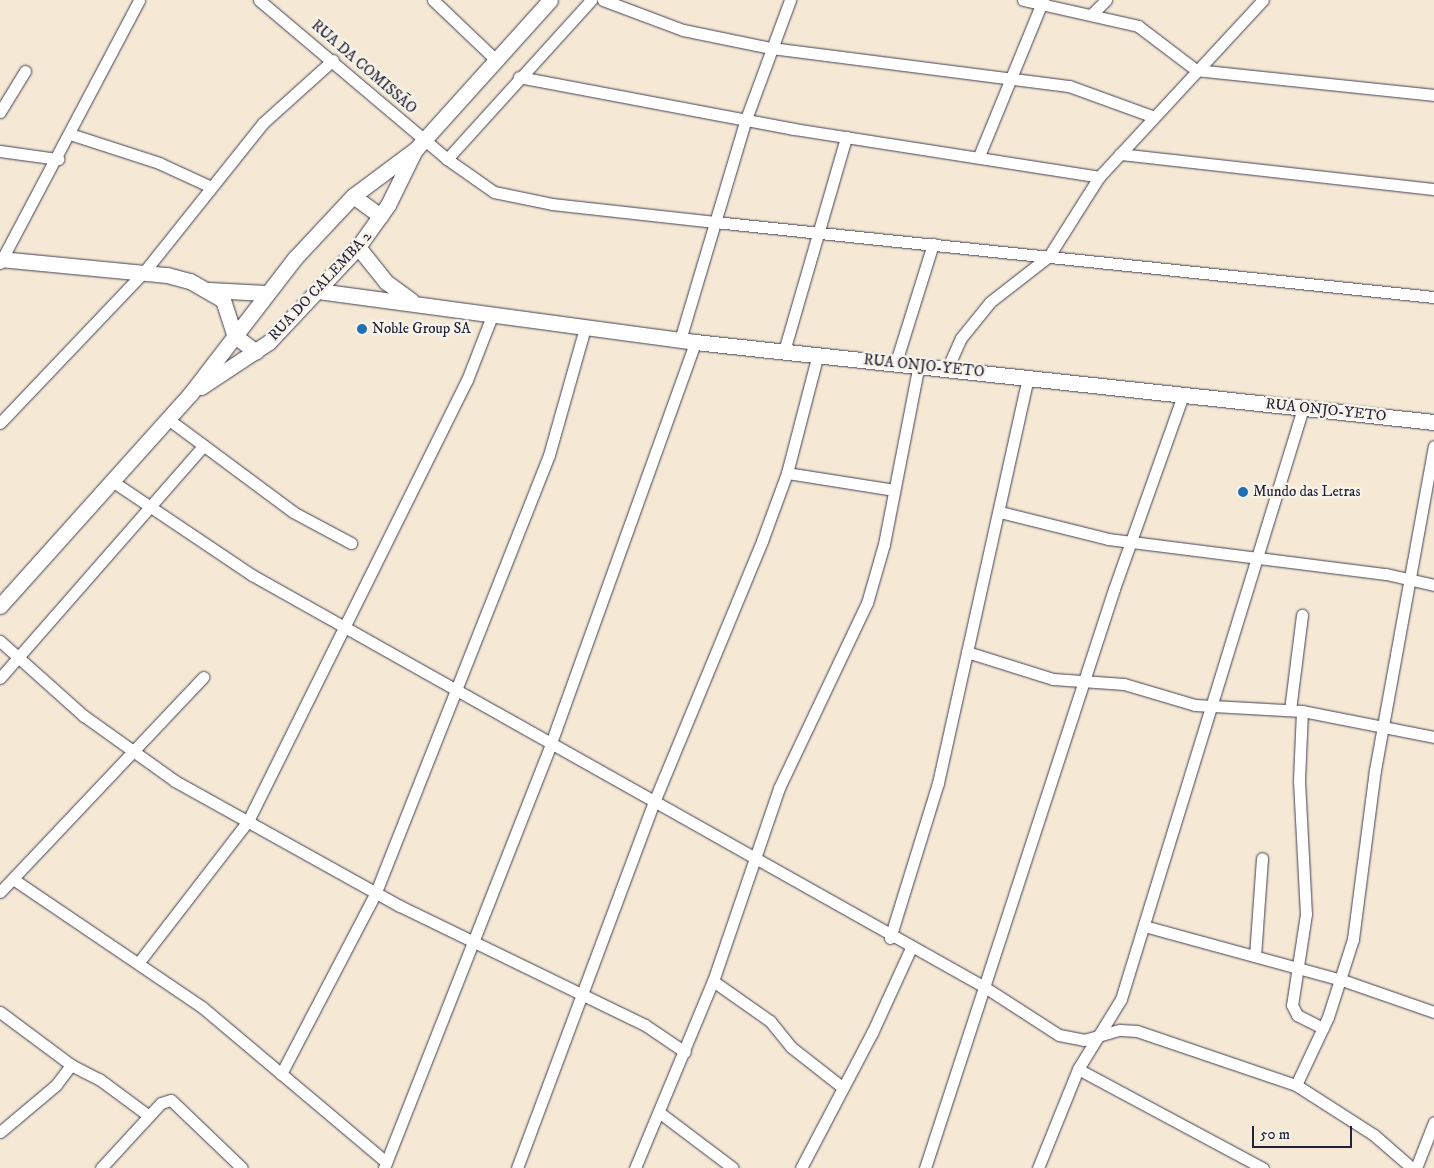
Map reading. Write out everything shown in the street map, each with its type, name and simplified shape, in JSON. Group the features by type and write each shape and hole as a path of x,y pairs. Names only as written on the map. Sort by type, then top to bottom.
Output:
{"main road":[{"name":"RUA DO CALEMBA 2","path":"0,606 191,393 236,336 266,293 353,196 420,144 496,60 541,4"},
{"name":"RUA DO CALEMBA 2","path":"191,393 256,352 358,247 381,216 420,144"},
{"path":"353,196 381,216"},
{"path":"358,247 386,282 415,302"},
{"path":"1,260 167,274 208,290 223,300 236,336 256,352"},
{"path":"208,290 266,293"},
{"name":"RUA ONJO-YETO","path":"318,290 415,302 492,316 688,341 948,367 1434,422"}],"street":[{"path":"1,260 58,159 140,0"},
{"name":"RUA DA COMISSÃO","path":"259,0 333,60 420,144 447,159 494,192 552,204 1434,298"},
{"path":"433,0 496,60"},
{"path":"447,159 519,77 591,0"},
{"path":"603,0 683,30 771,48 1069,86 1154,117"},
{"path":"13,879 140,962 202,1007 385,1165 551,742 688,341 715,222 746,119 790,0"},
{"path":"1023,0 1042,2 1138,26 1196,70 1434,95"},
{"path":"1092,14 1106,0"},
{"path":"948,367 961,338 990,302 1049,256 1099,177 1262,0"},
{"path":"979,156 1042,2"},
{"path":"0,423 144,272 209,186 263,124 333,60"},
{"path":"0,112 25,71"},
{"path":"519,77 846,137 979,156 1099,177"},
{"path":"70,134 158,163 209,186"},
{"path":"784,351 846,137"},
{"path":"0,151 58,159"},
{"path":"1120,154 1434,189"},
{"path":"896,362 933,244"},
{"path":"140,962 248,821 467,380 492,316"},
{"path":"281,1074 376,892 453,689 549,455 585,328"},
{"path":"516,1168 654,802 787,473 818,354"},
{"path":"635,1168 660,1113 713,981 779,788 867,602 894,490 919,364"},
{"path":"890,938 924,836 1000,512 1028,377"},
{"path":"924,1168 983,986 1087,681 1130,540 1183,395"},
{"path":"1038,1168 1078,1069 1117,1010 1260,558 1303,408"},
{"path":"168,419 201,448 293,512 351,543"},
{"path":"1296,1085 1323,1028 1342,980 1359,903 1384,728 1434,446"},
{"path":"0,678 201,448"},
{"path":"787,473 894,490"},
{"path":"112,481 252,575 453,689 551,742 890,938 983,986 1071,1040 1103,1033 1137,1031 1296,1085 1374,1135 1414,1168 1434,1122"},
{"path":"1000,512 1130,540 1409,579 1434,585"},
{"path":"1302,615 1296,710 1306,914 1292,1008 1323,1028"},
{"path":"0,641 132,753 248,821 376,892 645,1025 685,1052"},
{"path":"967,652 1053,679 1124,684 1195,705 1296,710 1434,737"},
{"path":"0,892 203,677"},
{"path":"1256,956 1262,858"},
{"path":"1144,926 1342,980 1434,1012"},
{"path":"801,1168 911,948"},
{"path":"713,981 770,1021 791,1047 842,1087"},
{"path":"0,1012 71,1065 99,1079 149,1116"},
{"path":"0,1132 56,1085 71,1065"},
{"path":"1078,1069 1263,1168"},
{"path":"100,1168 166,1100 177,1103 242,1168"},
{"path":"660,1113 733,1168"}],"place":[{"name":"Noble Group SA","path":"362,329"},
{"name":"Mundo das Letras","path":"1243,492"}]}
